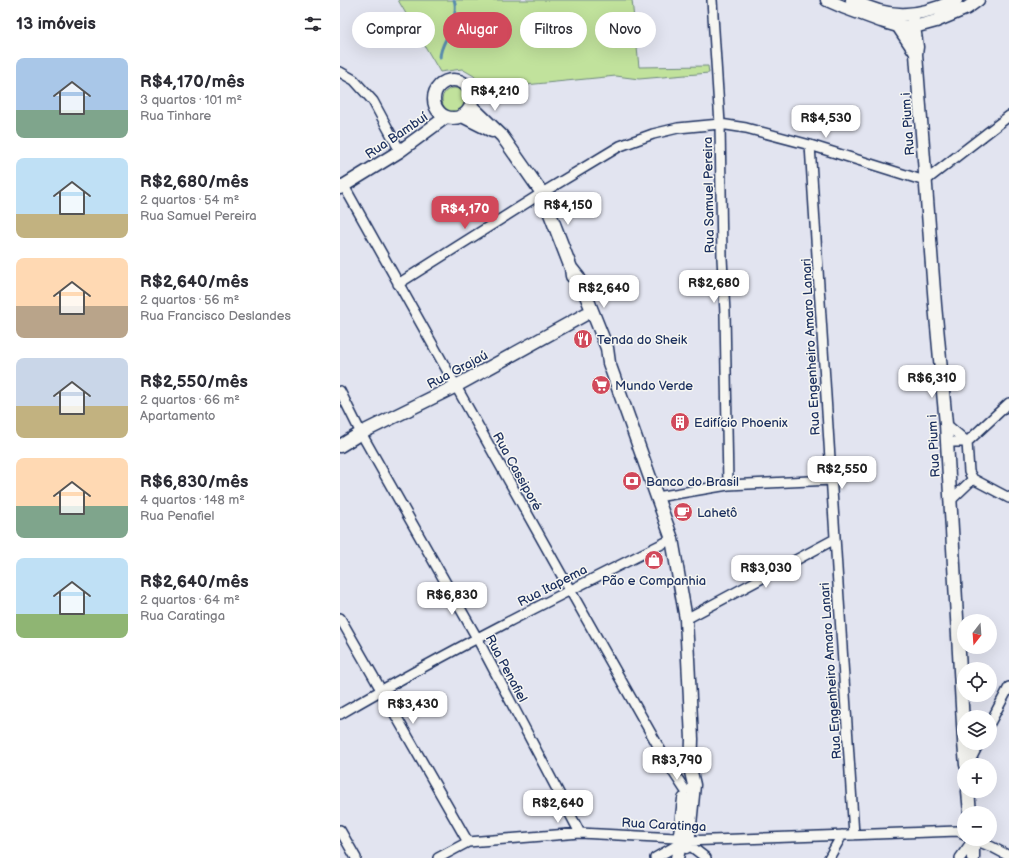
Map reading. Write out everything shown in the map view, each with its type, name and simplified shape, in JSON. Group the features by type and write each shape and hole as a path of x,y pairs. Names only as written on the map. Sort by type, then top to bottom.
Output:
{"street":[{"name":"Rua Samuel Pereira","path":"712,0 720,124 728,485"},
{"path":"827,0 898,26 914,27 936,21 967,8 978,0"},
{"path":"852,0 884,13 898,14 912,14 936,8 956,0"},
{"name":"Rua Pium i","path":"912,14 917,47 916,54 925,181 946,424 962,710"},
{"path":"898,26 916,54"},
{"path":"340,72 354,80 373,101 400,151"},
{"path":"454,80 460,81 469,89 472,100 471,106 462,116 451,118 446,117 437,109 434,98 435,92 443,83 454,80"},
{"path":"471,106 502,136 542,193 571,268 572,283 600,350 609,362"},
{"path":"462,116 502,136"},
{"path":"398,284 542,193 620,146 653,134 678,128 720,124 746,128 810,145 925,181 1009,116"},
{"name":"Rua Bambuí","path":"342,187 400,151 446,117"},
{"name":"Rua Engenheiro Amaro Lanari","path":"810,145 854,835"},
{"name":"Rua Cassiporé","path":"342,187 456,386 670,768 685,790"},
{"path":"571,268 579,278 607,348 609,362 672,539 686,619 692,739 690,772 686,782 680,834 687,851 685,858"},
{"name":"Rua Grajaú","path":"340,446 361,433 456,386 586,314"},
{"name":"Rua Penafiel","path":"340,391 361,433 477,638 580,833"},
{"path":"947,442 967,442 1009,403"},
{"path":"946,424 967,442 970,472 973,479 1009,498"},
{"path":"950,500 973,479"},
{"path":"657,497 728,485 831,480"},
{"name":"Rua Itapema","path":"340,714 477,638 672,539"},
{"path":"686,619 835,539"},
{"path":"340,618 468,842"},
{"path":"997,710 1009,687"},
{"path":"670,768 690,772"},
{"path":"677,858 679,849 689,835 694,785 690,772"},
{"path":"340,830 356,858"},
{"name":"Rua Caratinga","path":"438,858 468,842 580,833 676,838 684,841 957,831"},
{"path":"829,858 842,835"},
{"path":"655,858 684,841"},
{"path":"684,841 706,858"},
{"path":"967,857 971,846"},
{"path":"990,846 1009,856"}],"green space":[{"path":"398,0 632,0 633,12 595,12 595,48 637,48 639,67 708,66 709,73 639,79 616,76 485,89 474,76 462,69 440,72 426,48 435,48 435,12 405,12"},
{"path":"454,88 459,89 465,95 465,105 459,111 454,112 449,111 443,105 442,100 443,95 449,89"}],"waterway":[{"path":"440,58 442,47 453,22 455,10 454,0"}],"place":[{"name":"Tenda do Sheik","path":"583,339"},
{"name":"Mundo Verde","path":"601,385"},
{"name":"Edifício Phoenix","path":"680,422"},
{"name":"Banco do Brasil","path":"632,481"},
{"name":"Lahetô","path":"683,512"},
{"name":"Pão e Companhia","path":"654,560"}]}
